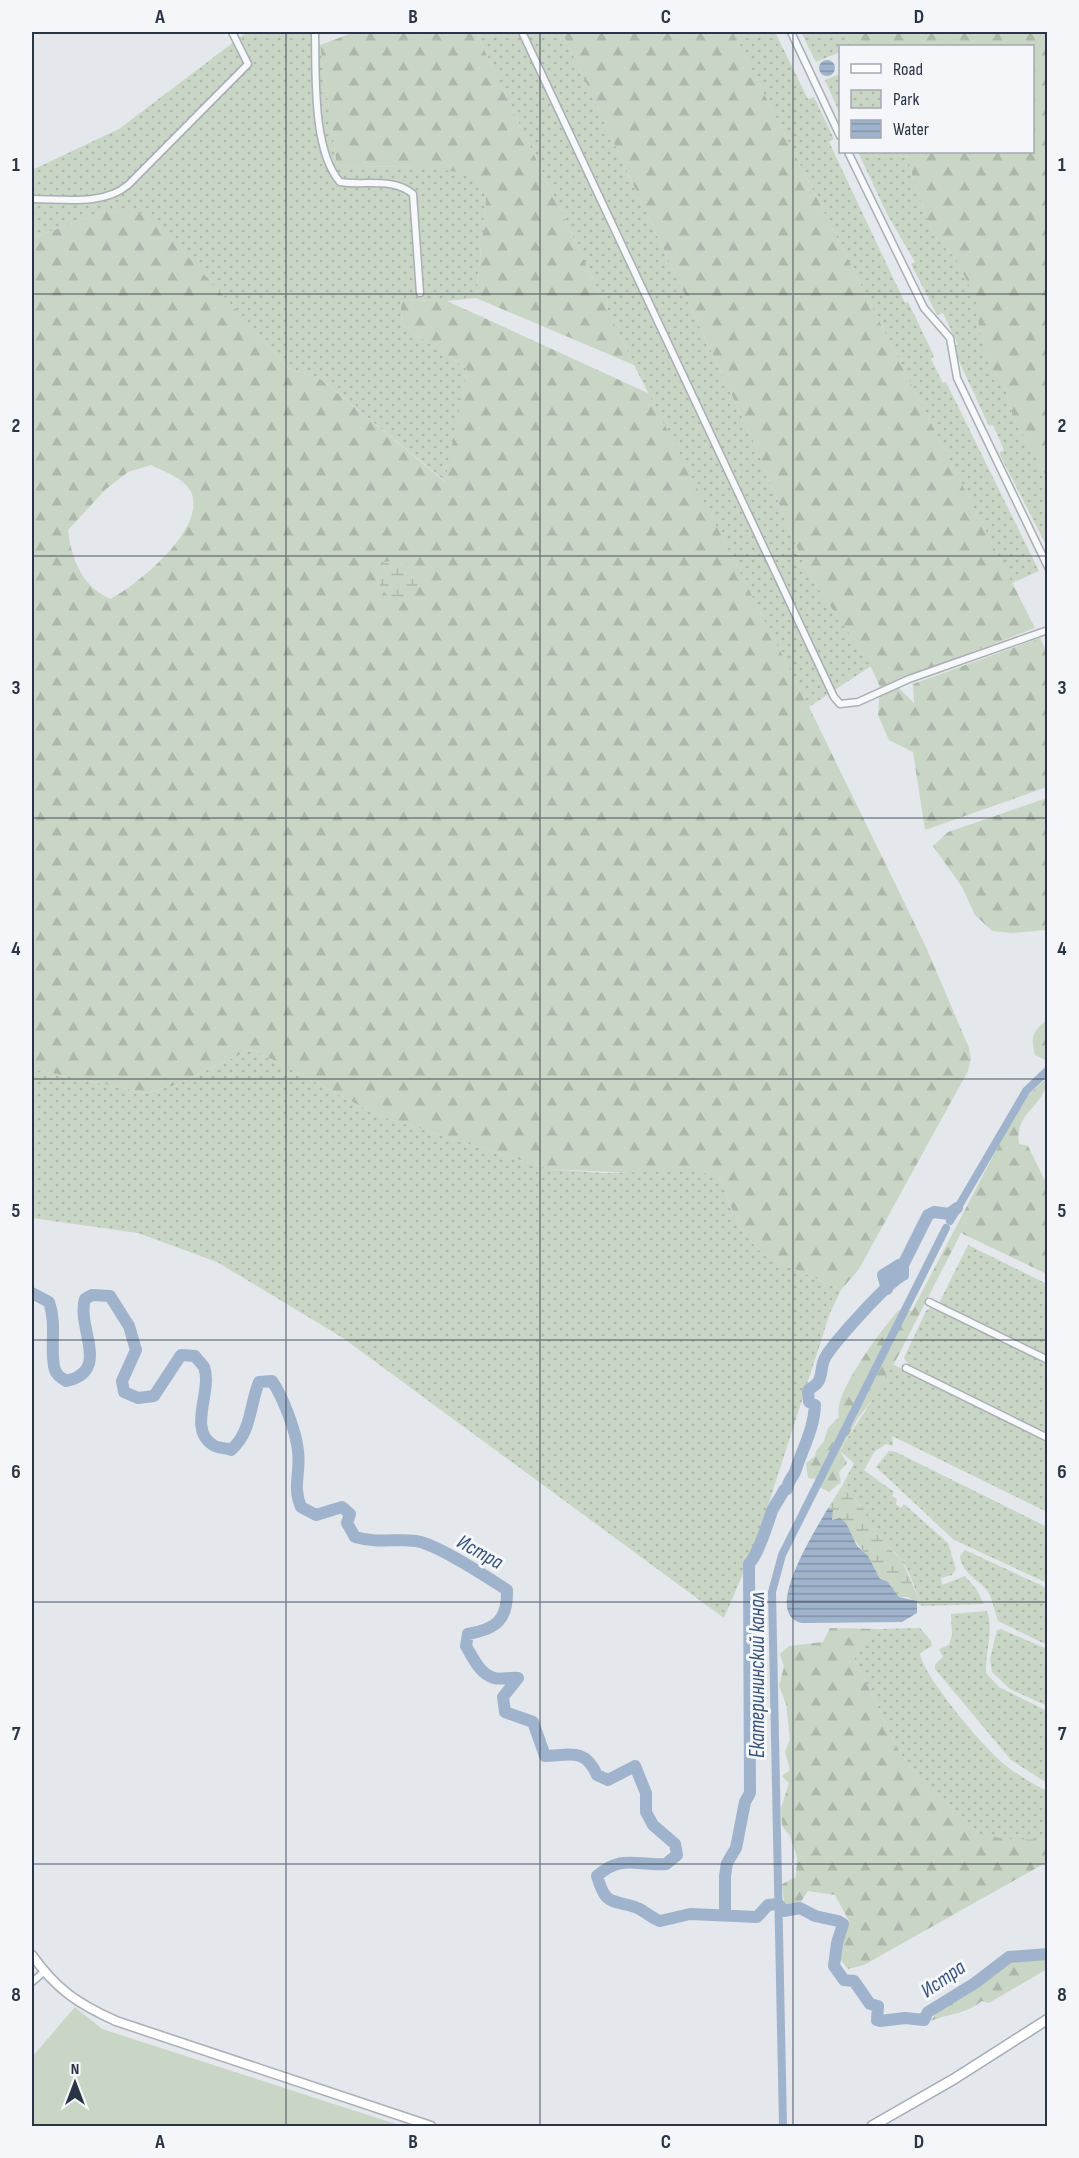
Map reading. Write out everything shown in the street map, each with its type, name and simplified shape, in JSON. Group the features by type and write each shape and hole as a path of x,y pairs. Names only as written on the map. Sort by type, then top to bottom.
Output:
{"main road":[{"path":"872,2127 954,2079 1047,2019"}],"street":[{"path":"32,199 103,198 116,195 128,185 248,64 232,32"},
{"path":"315,32 319,120 329,168 340,182 404,186 413,194 420,293"},
{"path":"522,32 834,697 840,704 858,702 909,679 1047,630"},
{"path":"791,32 839,134"},
{"path":"848,153 924,308 950,338 957,378 1047,567"},
{"path":"929,1302 1047,1360"},
{"path":"906,1368 1047,1437"},
{"path":"32,1955 44,1972 71,1999 116,2021 431,2127"},
{"path":"32,1982 44,1972"}],"green space":[{"path":"247,32 308,32 320,45 337,167 422,166 462,173 487,187 476,298 447,301 400,300 402,325 467,369 445,481 318,377 289,369 149,213 105,211 32,238 32,170 119,129"},
{"path":"355,32 476,32 634,365 476,298 487,187 422,166 337,167 320,45"},
{"path":"476,32 562,32 754,443 807,572 871,666 809,707 634,365"},
{"path":"562,32 733,32 1035,628 893,682 914,703 913,684 1040,638 1047,653 1047,787 925,830 913,752 889,740 878,715 880,687 871,667 807,572 754,443"},
{"path":"733,32 775,32 808,99 814,97 834,139 829,142 905,303 908,302 934,356 931,359 943,383 946,382 1039,571 1012,583"},
{"path":"801,32 844,32 850,45 839,45 839,52 816,62"},
{"path":"844,32 1047,32 1047,478 1013,418 1005,387 988,363 956,259 935,237 916,190 906,153 1034,153 1034,45 850,45"},
{"path":"839,74 839,112 825,80"},
{"path":"858,153 906,153 916,190 935,237 956,259 975,297 980,332 988,363 1005,387 1013,418 1047,478 1047,547 999,453 1004,450 993,425 989,426 957,357 955,346 958,345 943,313 937,315 911,264 915,262 887,214"},
{"path":"105,211 149,212 289,369 318,377 444,481 467,369 402,325 400,300 447,301 650,394 809,707 926,947 969,1048 971,1059 968,1071 859,1269 841,1290 763,1255 739,1227 719,1177 548,1169 377,1115 252,1049 176,1085 146,1093 32,1069 32,238","holes":["151,465 180,480 189,488 193,508 188,524 166,554 152,569 111,599 93,588 80,571 72,551 68,530 106,489 128,472"]},
{"path":"396,561 415,567 419,581 413,595 400,601 383,591 378,576 381,562"},
{"path":"1047,798 1047,930 1013,933 992,931 975,915 962,887 933,846 948,832"},
{"path":"1047,1020 1047,1061 1035,1055 1033,1039 1036,1031"},
{"path":"252,1049 377,1115 548,1169 604,1173 695,1171 719,1177 739,1227 763,1255 841,1290 830,1313 756,1543 724,1618 343,1338 217,1262 138,1233 32,1218 32,1069 146,1093 176,1085"},
{"path":"1047,1078 1046,1088 1021,1124 1019,1144 1028,1146 1047,1185 1047,1274 961,1233 881,1389 858,1418 840,1451 847,1463 839,1472 841,1482 829,1492 821,1488 816,1479 808,1478 806,1463 815,1456 824,1441 828,1428 839,1417 843,1393 851,1378 871,1346 899,1310 912,1311 1014,1116 1026,1097"},
{"path":"968,1245 1047,1284 1047,1355 939,1303"},
{"path":"936,1308 1047,1364 1047,1434 909,1365 904,1358 926,1311"},
{"path":"892,1364 1047,1441 1047,1512 892,1436 893,1446 886,1444 875,1451 864,1470 894,1492 892,1496 897,1499 896,1504 901,1508 904,1504 948,1543 956,1569 952,1575 941,1578 942,1585 965,1576 977,1590 984,1604 922,1606 902,1561 875,1532 867,1519 866,1511 842,1486 854,1463 840,1451"},
{"path":"889,1451 896,1452 1047,1527 1047,1583 954,1540 876,1467"},
{"path":"842,1486 866,1511 875,1532 902,1561 922,1606 908,1597 899,1597 887,1581 880,1579 853,1539 831,1520 833,1510 828,1508"},
{"path":"965,1550 1047,1588 1047,1645 998,1621 988,1592 963,1567 960,1556"},
{"path":"987,1611 990,1626 986,1673 999,1687 1047,1711 1047,1783 1011,1760 935,1669 935,1664 943,1657 939,1649 949,1645 952,1635 951,1614"},
{"path":"830,1628 880,1629 853,1655 901,1755 917,1775 980,1834 1047,1840 1047,1862 864,1965 848,1969 840,1959 842,1939 849,1921 835,1895 808,1891 800,1903 788,1907 784,1903 782,1884 796,1877 797,1857 790,1836 782,1826 781,1808 789,1783 782,1776 790,1770 785,1752 790,1739 786,1703 779,1686 784,1667 780,1654 789,1646 823,1642"},
{"path":"920,1628 931,1641 932,1646 920,1653 923,1663 942,1694 995,1756 1019,1775 1047,1791 1047,1840 1004,1839 980,1834 917,1775 901,1755 853,1655 880,1629"},
{"path":"1001,1629 1047,1649 1047,1706 1010,1689 992,1672 990,1659 997,1630"},
{"path":"1044,1959 1047,1960 1047,1969 989,2003 982,2001 964,2011 931,2021 937,2012 977,1986 1010,1960"},
{"path":"75,2007 102,2029 402,2126 32,2126 32,2057"}],"water":[{"path":"827,60 833,62 835,68 833,74 827,76 821,74 819,68 821,62"},
{"path":"828,1508 833,1510 832,1520 840,1518 846,1523 857,1546 868,1556 880,1579 887,1581 899,1597 917,1601 917,1613 902,1622 802,1623 791,1617 787,1604 795,1570"}],"waterway":[{"name":"Екатерининский канал","path":"950,1221 1026,1091 1048,1070"},
{"path":"725,1914 727,1863 736,1848 745,1802 750,1793 749,1564 759,1546 773,1508 784,1490 787,1489 795,1472 812,1423 815,1405 809,1402 808,1391 820,1379 826,1356 863,1312 903,1275 903,1265 928,1215 934,1212 949,1214 957,1208"},
{"name":"Екатерининский канал","path":"783,2126 772,1592 782,1555 946,1228"},
{"path":"887,1289 883,1275 903,1265"},
{"name":"Истра","path":"32,1293 49,1302 53,1319 55,1369 58,1375 66,1381 80,1376 87,1368 90,1358 83,1310 85,1299 92,1295 110,1296 129,1326 136,1350 122,1381 124,1392 138,1398 154,1396 181,1355 195,1356 204,1367 206,1376 202,1429 206,1438 213,1445 231,1450 243,1435 259,1382 272,1381 295,1434 299,1459 297,1492 301,1507 316,1515 342,1507 350,1514 347,1523 355,1537 425,1543 462,1562 507,1590 507,1600 502,1616 493,1626 468,1634 466,1646 477,1665 489,1676 497,1679 518,1678 503,1697 505,1712 533,1722 545,1756 570,1754 582,1757 587,1760 597,1775 608,1780 635,1766 646,1793 646,1812 653,1825 675,1844 677,1855 666,1864 622,1863 606,1869 597,1876 603,1892 610,1900 638,1908 660,1921 690,1914 757,1917 768,1905 778,1904 784,1911 800,1908 815,1916 838,1921 843,1924 837,1943 834,1966 844,1980 854,1981 870,2004 878,2006 877,2020 880,2021 905,2018 924,2020 928,2012 975,1983 1009,1957 1048,1954"}]}
